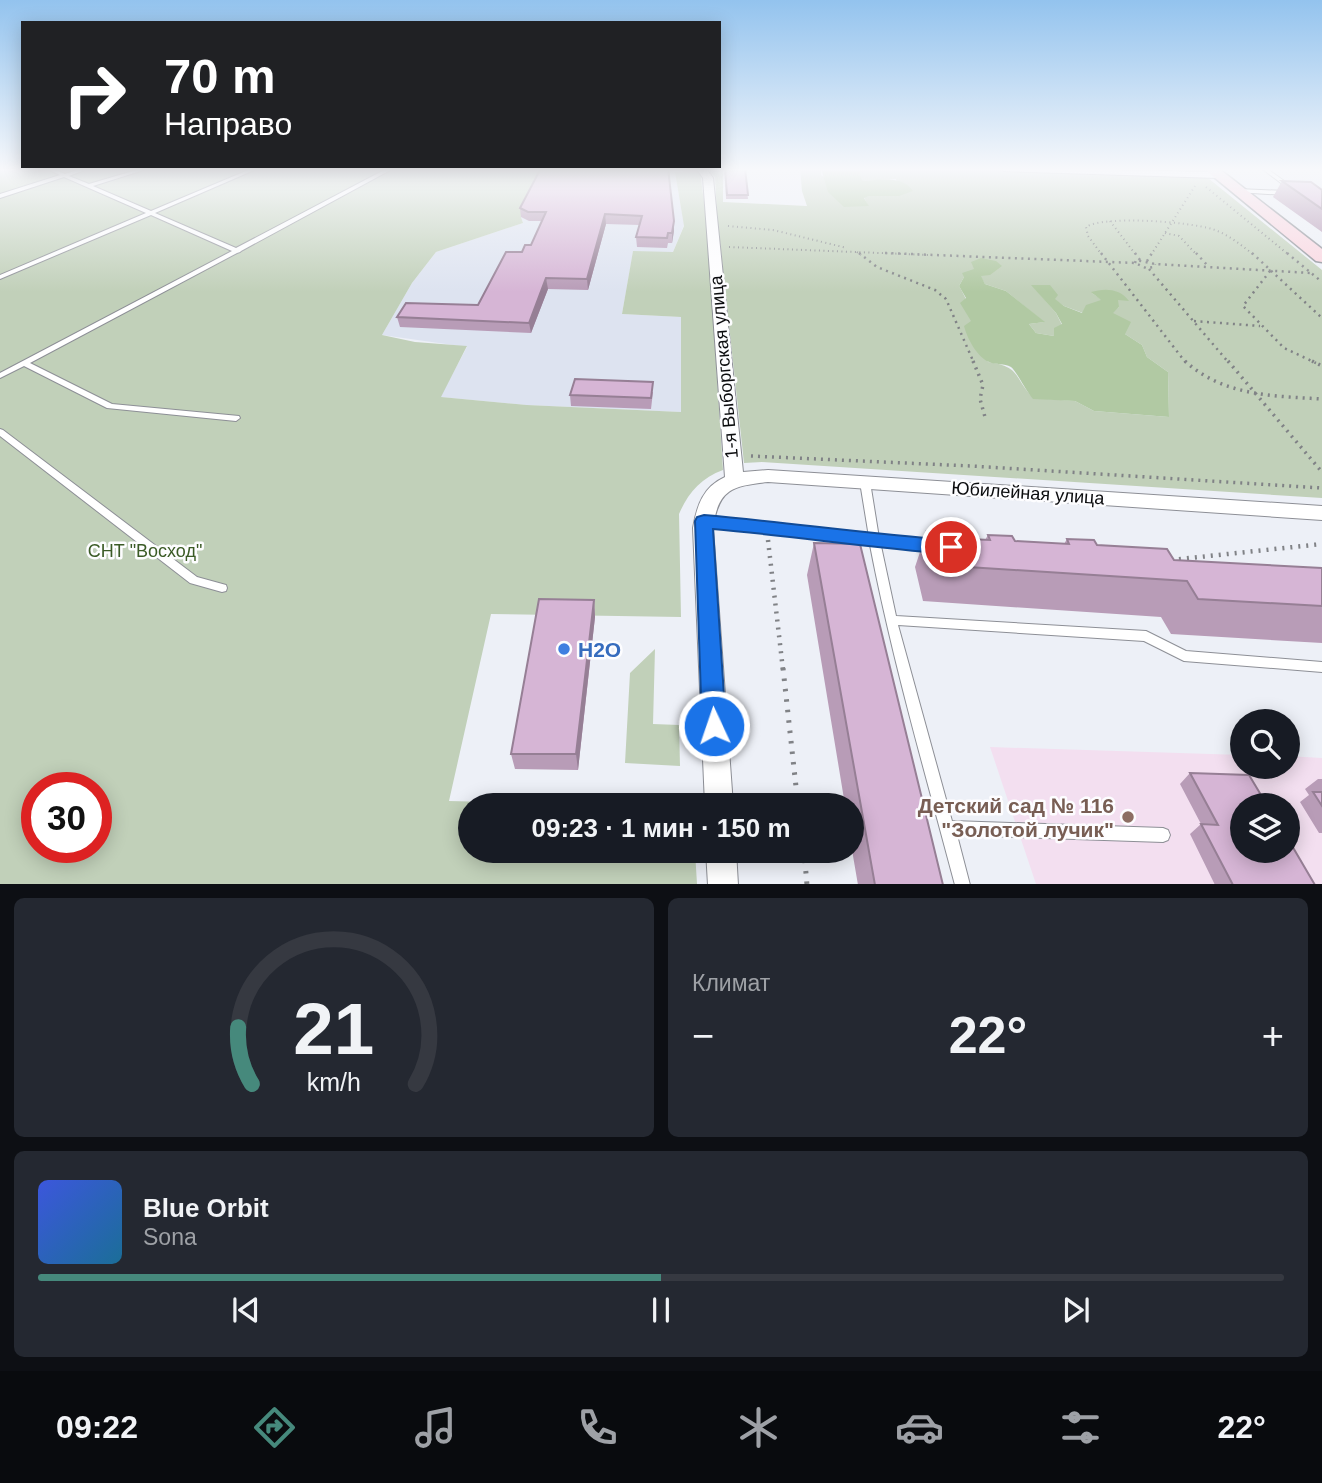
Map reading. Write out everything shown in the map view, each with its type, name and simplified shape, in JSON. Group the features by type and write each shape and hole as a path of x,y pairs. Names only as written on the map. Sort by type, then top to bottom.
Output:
{"street":[{"name":"1-я Выборгская улица","path":"710,209 735,481 712,494 707,501 704,521 718,793"},
{"path":"1261,209 1322,257"},
{"name":"Юбилейная улица","path":"735,481 768,476 1322,513"},
{"path":"722,863 723,884"}],"lane":[{"path":"139,209 238,251"},
{"path":"0,277 156,209"},
{"path":"0,376 315,209"},
{"path":"24,363 110,406 236,418"},
{"path":"0,432 194,580 222,588"},
{"path":"865,482 873,541 891,620 962,884"},
{"path":"704,521 849,535 873,541 941,546"},
{"path":"891,620 1146,636 1184,656 1322,667"},
{"path":"947,828 1163,835"}],"path":[{"path":"1147,261 1180,209"},
{"path":"1234,209 1322,280"},
{"path":"1110,221 1140,260"},
{"path":"1322,318 1242,245 1222,233 1203,227 1110,221 1093,222 1086,230 1189,368 1214,383 1255,394 1322,399"},
{"path":"712,225 773,230 855,250 877,267 936,290 946,299 983,385 980,399 985,416"},
{"path":"1165,233 1179,236 1210,267"},
{"path":"713,246 1135,263 1148,268 1322,472"},
{"path":"1135,263 1140,260 1154,264 1311,273"},
{"path":"1148,268 1154,267 1154,264"},
{"path":"1270,271 1242,306 1284,348 1322,366"},
{"path":"1193,321 1262,326"},
{"path":"732,456 971,466 1322,488"},
{"path":"766,528 797,793"},
{"path":"1165,561 1322,544"},
{"path":"805,863 807,884"}],"shaded area":[{"path":"525,209 681,209 684,225 673,252 633,252 622,314 681,317 681,412 527,405 440,397 467,347 382,335 412,283 436,252 523,223 521,217"},
{"name":"Детский сад № 116 \"Золотой лучик\"","path":"990,747 1230,755 1230,779 1300,779 1300,757 1322,758 1322,884 1036,884"}],"green space":[{"name":"СНТ \"Восход\"","path":"0,209 525,209 521,217 523,223 436,252 412,283 382,335 415,342 467,346 441,397 527,405 681,412 681,317 622,314 633,251 673,252 684,226 681,209 705,209 723,470 696,487 679,514 681,617 491,614 449,801 458,801 458,863 696,863 697,884 0,884"},
{"path":"717,209 1247,209 1322,270 1322,498 744,463","holes":["971,262 985,284 1006,291 1044,322 1029,324 1036,333 1054,336 1062,325 1056,313 1032,285 1064,306 1083,313 1102,300 1092,293 1119,307 1112,313 1125,334 1142,345 1147,357 1168,372 1169,417 1094,411 1075,401 1033,398 1011,370 988,362 959,286 964,277 975,269"]},
{"path":"981,258 996,261 1002,266 990,275 981,276 985,284 1006,291 1045,322 1029,324 1036,333 1054,336 1054,328 1062,324 1056,313 1031,285 1050,285 1058,295 1055,299 1082,313 1086,305 1101,300 1091,292 1112,290 1125,297 1129,301 1118,300 1119,307 1113,313 1131,322 1125,334 1142,345 1147,357 1168,372 1169,417 1094,411 1075,401 1033,399 1011,367 992,363 980,356 965,331 964,326 971,321 960,303 966,298 959,286 964,277 962,273 974,269 971,262"},
{"path":"655,649 653,724 679,725 680,766 625,763 630,673"}],"building":[{"path":"523,209 673,209 674,221 672,233 668,233 667,238 636,237 642,216 605,214 587,279 546,278 529,323 397,317 406,303 478,305 506,252 522,252 525,245 531,245 546,212"},
{"path":"575,379 653,382 651,398 570,395"},
{"path":"927,531 944,532 945,538 990,540 988,535 1012,536 1015,541 1069,544 1067,539 1094,540 1097,545 1167,549 1174,560 1322,568 1322,606 1198,599 1187,581 937,565"},
{"path":"814,543 860,544 943,884 875,884 864,823 864,793 859,793"},
{"path":"539,599 594,600 576,754 511,754"},
{"path":"1190,773 1230,774 1230,779 1251,779 1260,793 1230,793 1230,863 1300,863 1300,859 1314,884 1232,884 1201,824 1218,825"},
{"path":"1313,792 1322,792 1322,806"}],"place":[{"name":"H2O","path":"564,649"},
{"name":"Детский сад № 116 \"Золотой лучик\"","path":"1128,817"}],"route":[{"path":"714,726 704,521 849,535 873,541 951,547"}]}
